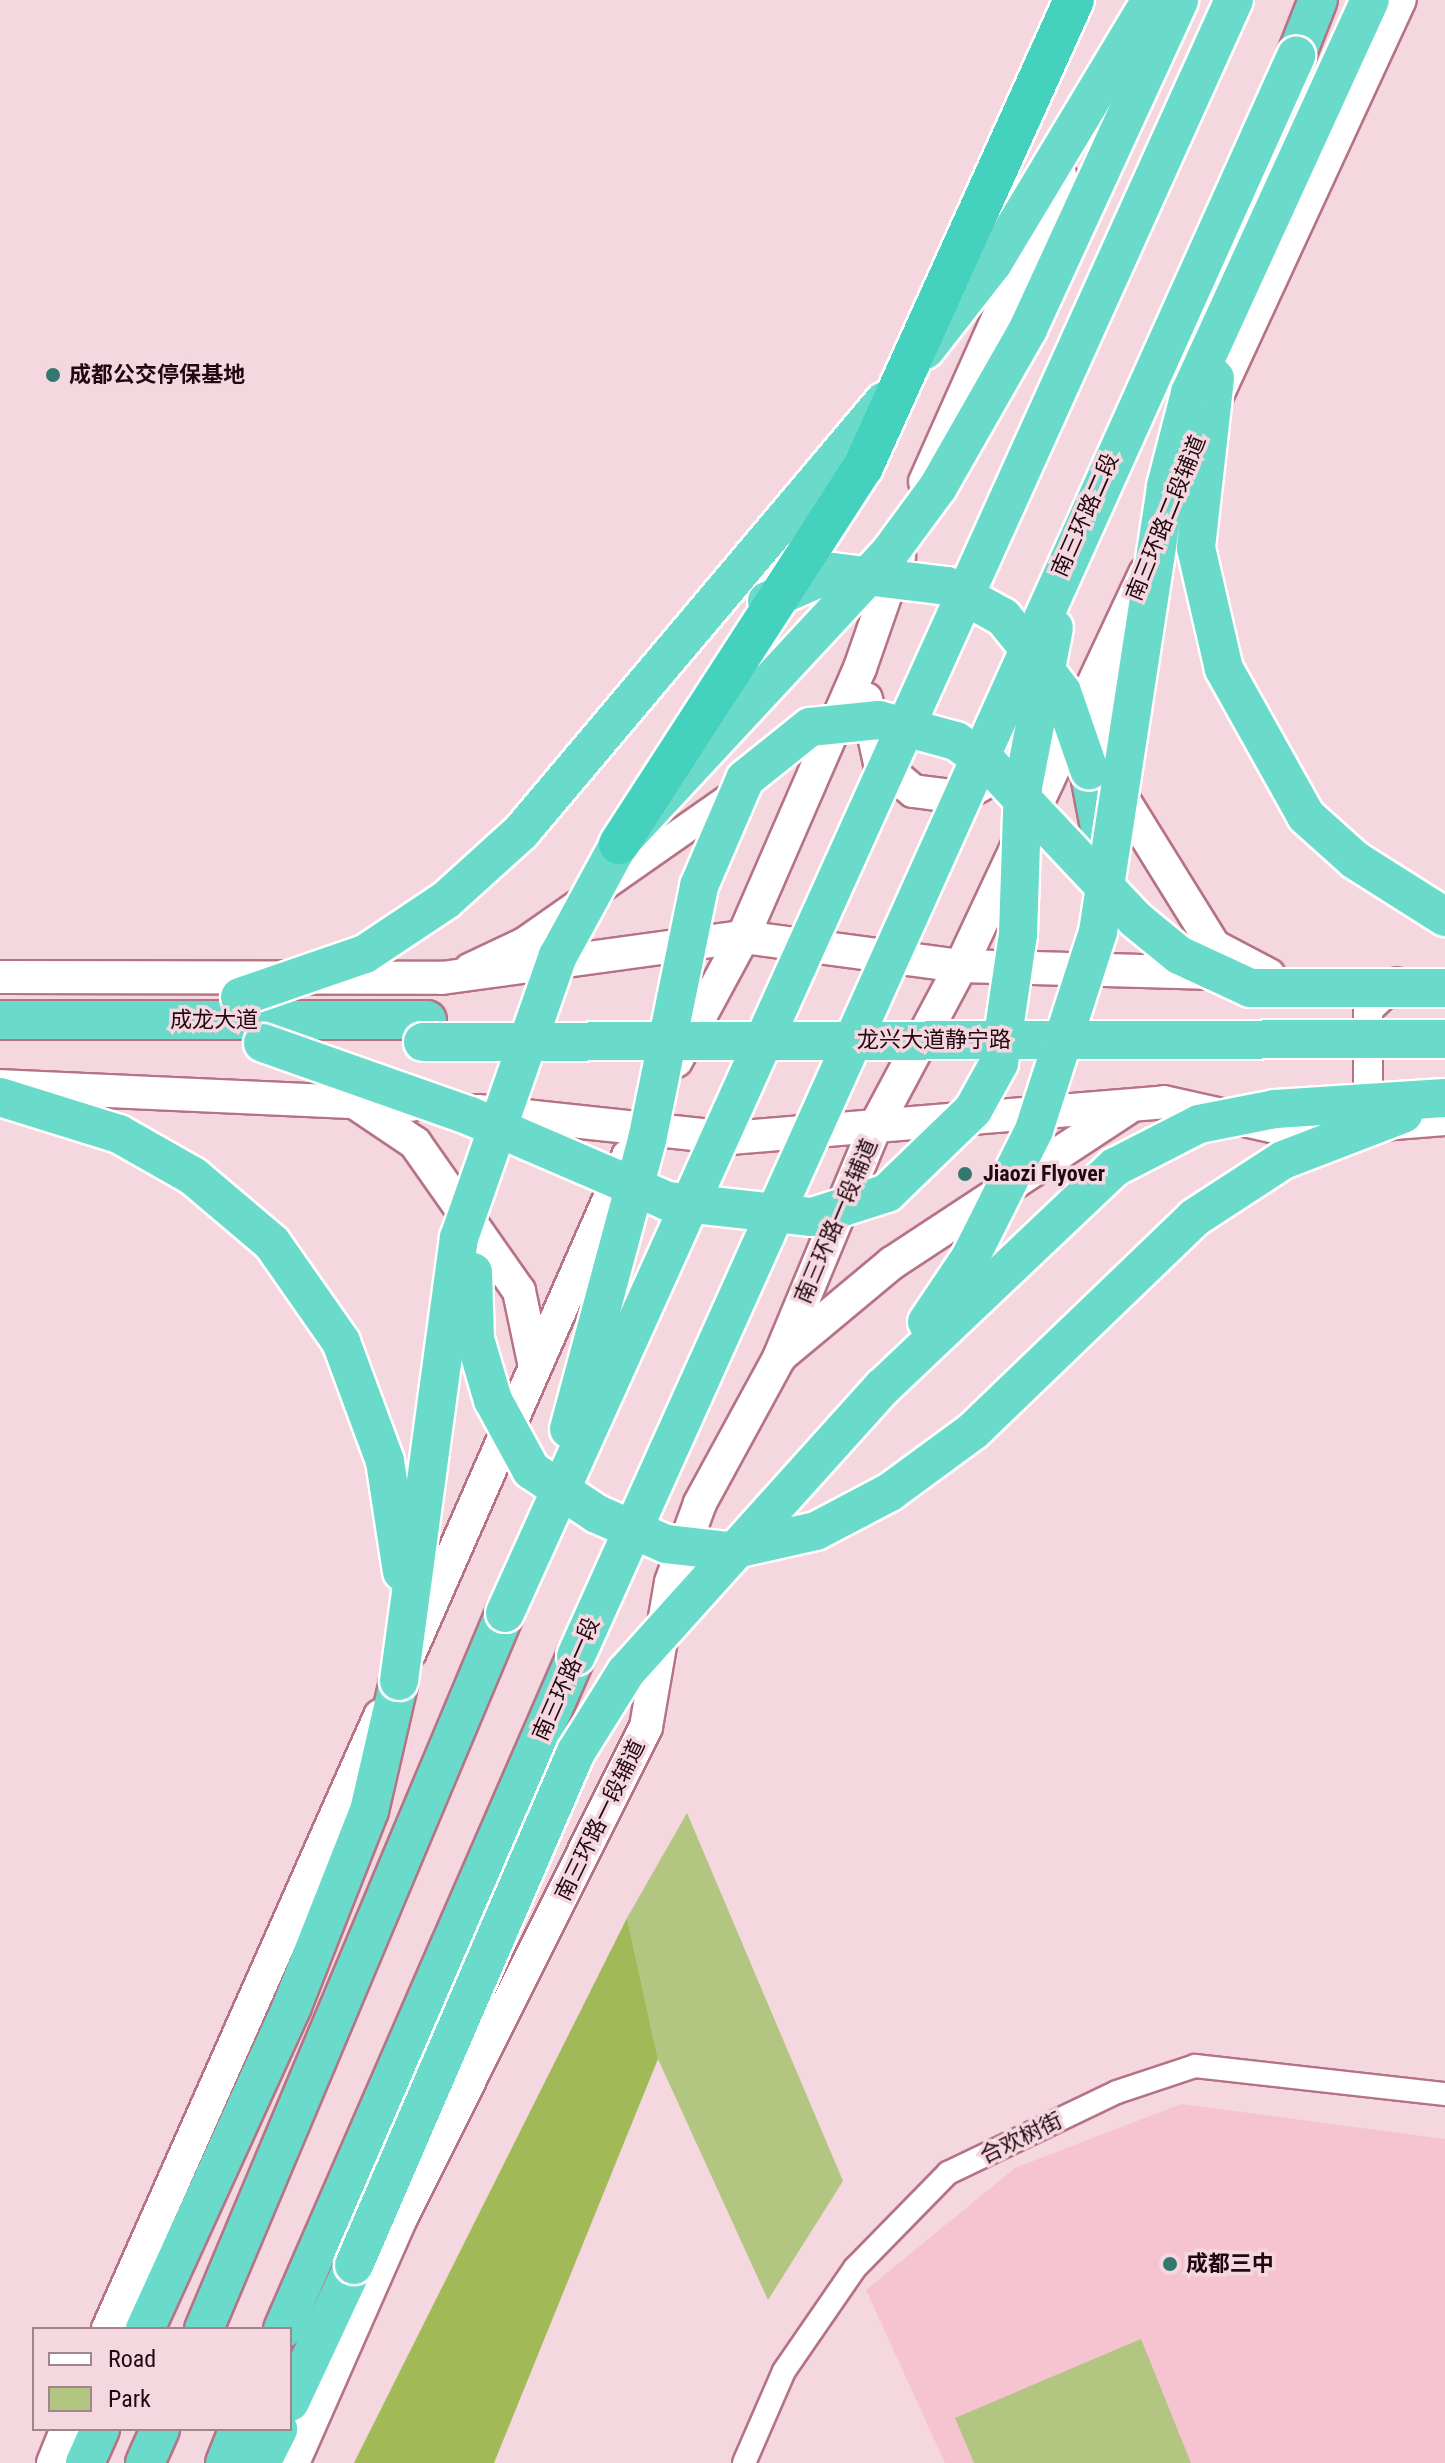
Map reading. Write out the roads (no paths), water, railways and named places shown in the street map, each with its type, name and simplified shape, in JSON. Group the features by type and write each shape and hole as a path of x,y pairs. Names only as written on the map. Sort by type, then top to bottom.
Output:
{"highway":[{"path":"146,2327 292,2006 369,1811 399,1681 459,1238 558,956 619,844 863,467 1074,0"},
{"path":"0,1002 134,1005 240,997 365,954 446,900 521,832 633,705 809,497 993,263 1151,0"},
{"path":"619,844 888,555 938,487 1028,329 1179,0"},
{"path":"205,2327 505,1613 1234,0"},
{"name":"南三环路二段","path":"854,1032 1083,518 1296,56 1318,0"},
{"path":"883,1387 970,1258 1034,1130 1098,932 1166,486 1190,393 1370,0"},
{"path":"1250,263 1218,357 1196,548 1224,669 1306,816 1355,860 1445,917"},
{"path":"263,1043 470,1116 667,1201 812,1217 887,1193 973,1110 999,1063 1012,1007 1023,787 1034,711 1083,518"},
{"path":"633,705 759,604 833,572 947,586 1003,617 1062,692 1098,800 1107,873"},
{"path":"538,1543 611,1288 699,886 745,779 810,727 879,720 956,741 991,766 1135,919 1179,955 1250,988 1437,978"},
{"name":"成龙大道","path":"0,1020 425,1031"},
{"name":"龙兴大道静宁路","path":"425,1031 1445,1020"},
{"name":"成龙大道","path":"0,1044 263,1043 425,1031"},
{"name":"龙兴大道静宁路","path":"425,1031 1445,1039"},
{"name":"南三环路一段","path":"284,2327 576,1656 854,1032"},
{"path":"0,1097 119,1134 193,1176 272,1243 341,1342 385,1461 402,1568 399,1681"},
{"path":"292,2398 354,2265 576,1752 626,1672 883,1387 1115,1167 1199,1124 1275,1109 1445,1098"},
{"path":"488,1149 472,1264 475,1339 493,1400 531,1470 597,1514 666,1544 727,1551 816,1531 890,1492 973,1431 1194,1218 1283,1160 1380,1120 1445,1105"},
{"path":"85,2463 99,2431"},
{"path":"145,2463 159,2431"},
{"path":"225,2463 238,2431"},
{"path":"261,2463 277,2431"}],"main road":[{"path":"109,2327 641,1126 743,937 860,668 927,475 1143,0"},
{"name":"南三环路二段辅道","path":"925,1033 961,966 1079,700 1132,605 1250,313 1400,0"},
{"path":"1132,605 1099,729 1100,762 1214,946 1269,975"},
{"path":"860,668 880,763 913,791 959,797 1028,759 1079,700"},
{"path":"0,977 442,978 743,937 961,966 1437,978"},
{"name":"南三环路一段辅道","path":"293,2463 402,2216 646,1727 671,1582 700,1503 779,1358 876,1125 925,1033"},
{"path":"0,1086 347,1099 641,1126 730,1138 1164,1102 1294,1131 1445,1119"},
{"path":"347,1099 415,1143 519,1291 534,1362"},
{"path":"779,1358 892,1263 1119,1110 1164,1102"},
{"path":"53,2463 66,2431"}],"street":[{"path":"442,978 524,942 838,717"},
{"path":"1368,1126 1368,1010 1384,988 1437,978"},
{"name":"合欢树街","path":"744,2463 784,2371 855,2268 948,2173 1117,2092 1195,2066 1445,2094"}],"place":[{"name":"成都公交停保基地","path":"53,375"},
{"name":"Jiaozi Flyover","path":"965,1174"},
{"name":"成都三中","path":"1170,2264"}]}
